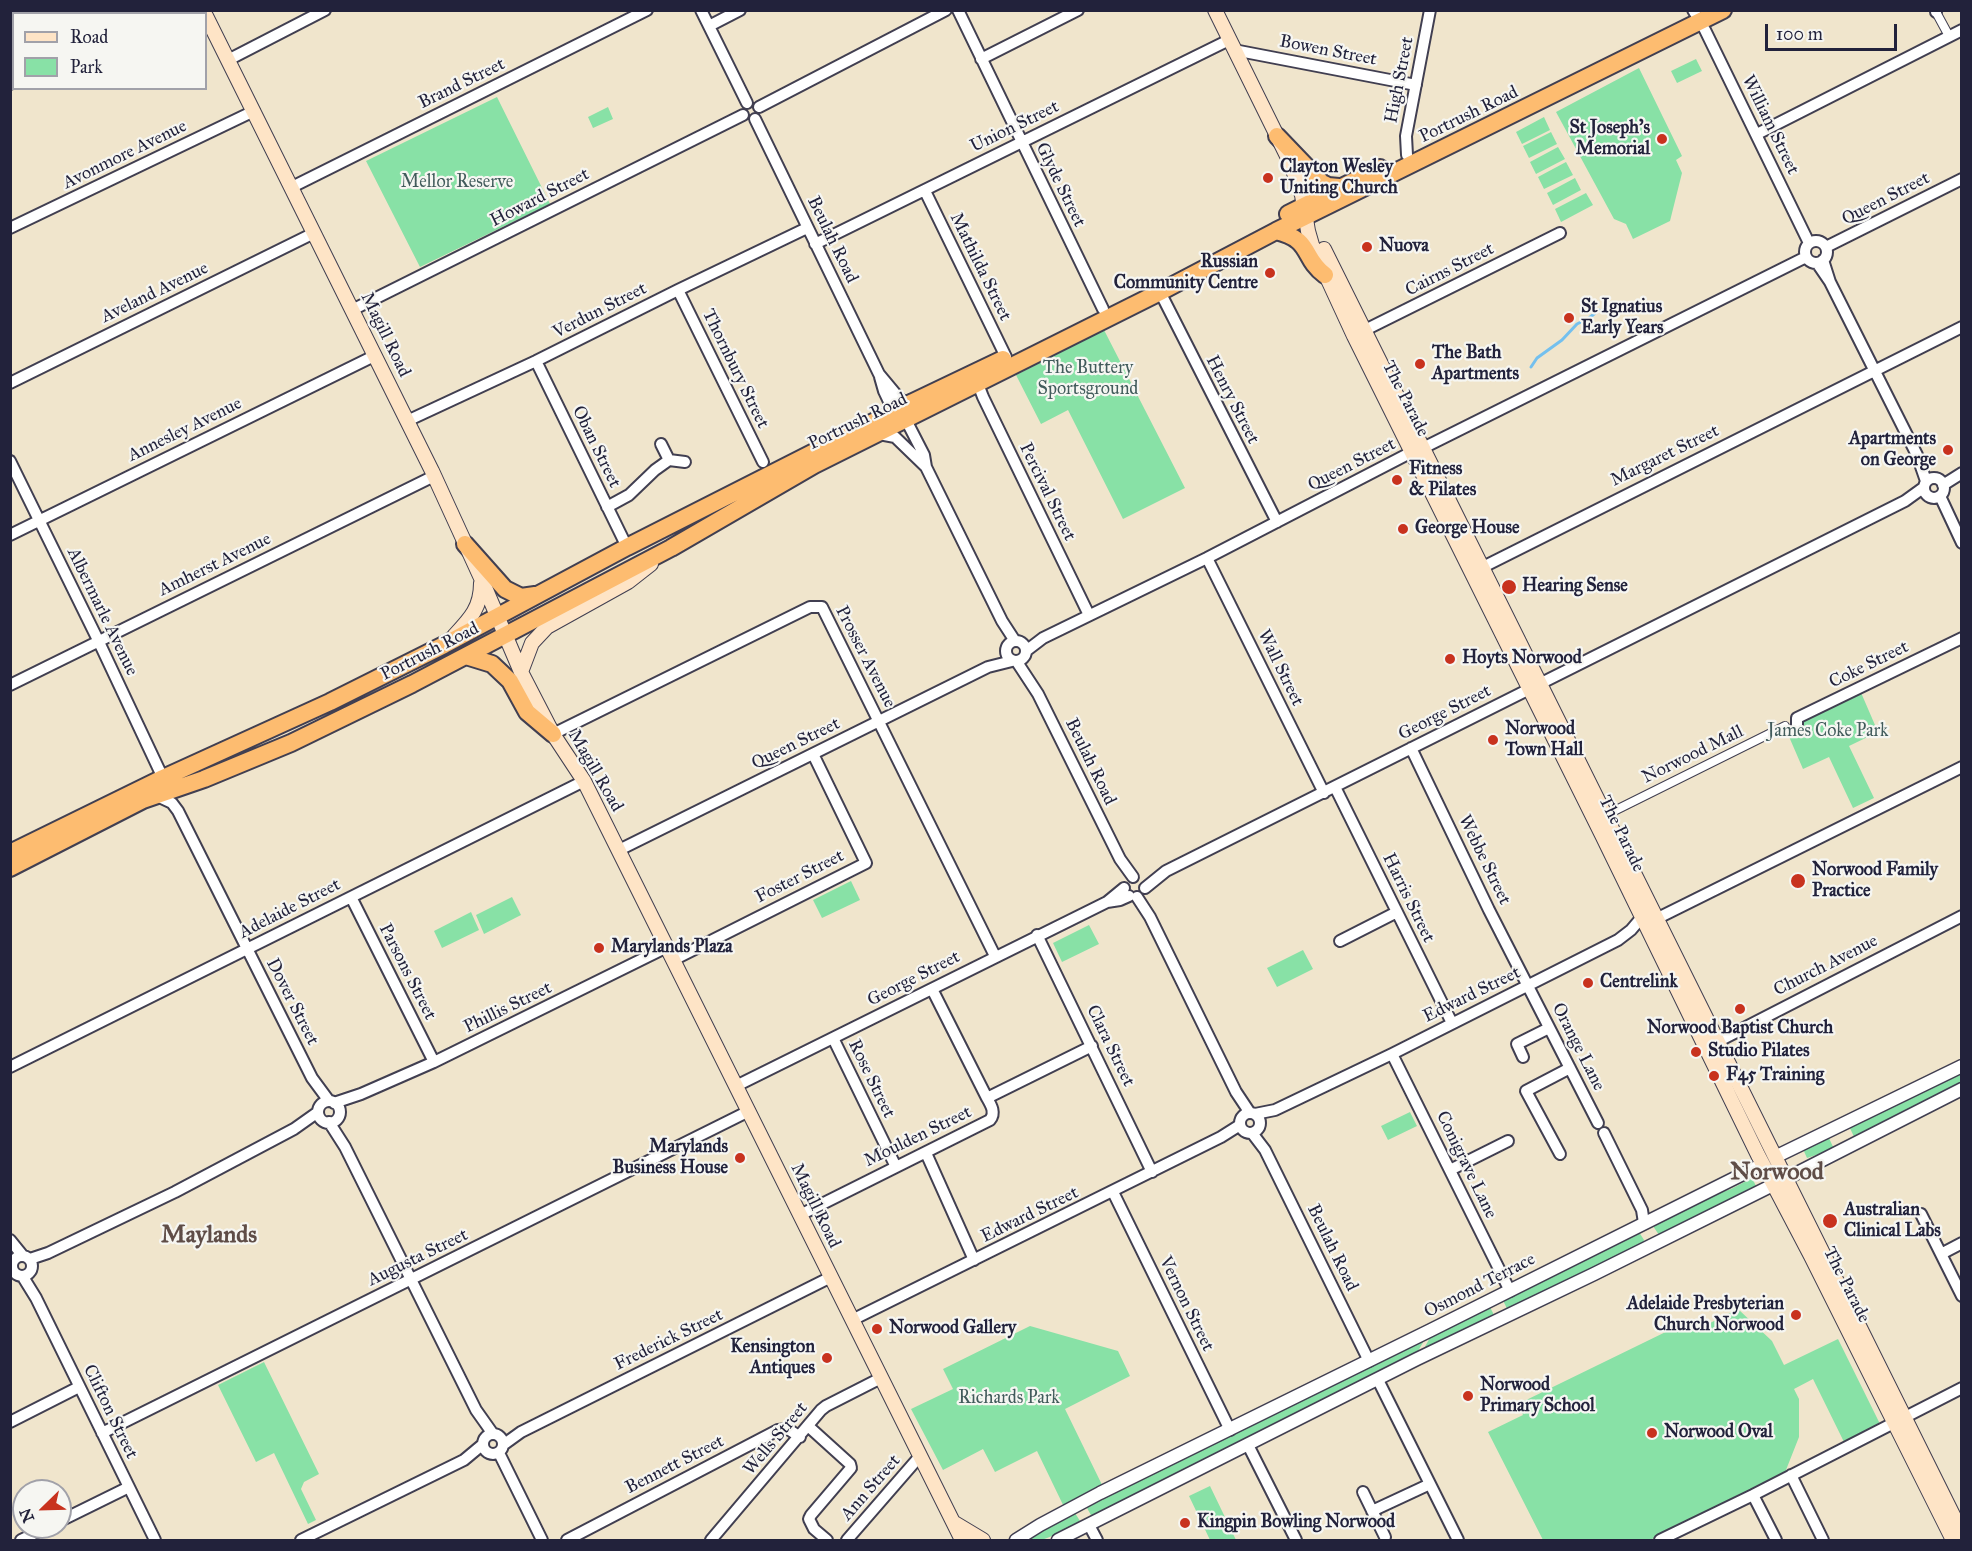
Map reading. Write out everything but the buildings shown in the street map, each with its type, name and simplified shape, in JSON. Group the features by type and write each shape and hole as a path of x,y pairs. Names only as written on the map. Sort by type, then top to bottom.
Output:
{"highway":[{"name":"Portrush Road","path":"10,868 150,798 204,779 332,724 671,548 814,465 878,434 913,402 1410,160 1697,14 1723,10"},
{"path":"1277,136 1322,183 1339,187"},
{"name":"Portrush Road","path":"10,854 163,778 330,702 807,456 900,416 962,386 976,385 1276,231 1339,187 1410,160"},
{"path":"1276,231 1294,236 1306,248 1315,267 1325,275"},
{"path":"465,544 505,588 521,597 536,595"},
{"path":"466,656 492,664 510,681 527,712 553,734"},
{"path":"150,798 163,778 176,779 237,765"}],"main road":[{"name":"The Parade","path":"1215,10 1294,171 1344,303 1899,1421 1953,1540"},
{"name":"Magill Road","path":"207,19 434,476 521,672 553,734 584,781 962,1540"},
{"name":"The Parade","path":"1309,209 1312,245 1325,275 1344,303"},
{"path":"521,672 532,643 547,627 628,582 671,548"},
{"path":"449,642 471,617 479,603 481,578"},
{"name":"The Parade","path":"1899,1421 1962,1533"},
{"path":"953,1522 983,1540"}],"street":[{"path":"228,60 325,10"},
{"name":"Brand Street","path":"292,187 647,10"},
{"path":"701,10 747,103"},
{"path":"709,26 740,10"},
{"path":"759,107 946,10"},
{"name":"Glyde Street","path":"958,10 1103,309"},
{"path":"981,60 1078,10"},
{"name":"High Street","path":"1410,160 1406,136 1430,10"},
{"path":"1936,11 1949,36"},
{"name":"William Street","path":"1697,14 1809,243"},
{"path":"1757,134 1962,30"},
{"name":"Bowen Street","path":"1232,45 1416,85"},
{"name":"Union Street","path":"815,244 1022,143 1232,45"},
{"path":"752,102 759,107 760,113 755,119 747,119 743,115 743,107 747,103 752,102"},
{"name":"Avonmore Avenue","path":"10,228 254,111"},
{"name":"Howard Street","path":"352,310 743,115"},
{"name":"Beulah Road","path":"755,119 879,374 884,391 924,455 926,467 1120,859 1122,874 1135,887 1250,1123 1263,1137 1265,1150 1369,1361"},
{"name":"Queen Street","path":"1826,248 1962,179"},
{"name":"Mathilda Street","path":"925,191 1006,357"},
{"name":"Verdun Street","path":"407,421 536,362 807,228"},
{"name":"Aveland Avenue","path":"10,384 314,233"},
{"name":"Cairns Street","path":"1359,333 1560,233"},
{"path":"1819,242 1826,248 1827,254 1820,262 1811,262 1806,257 1805,251 1809,243 1819,242"},
{"name":"Queen Street","path":"619,850 1208,558 1417,450 1806,257"},
{"path":"1820,262 1962,543"},
{"name":"Thornbury Street","path":"678,290 763,462"},
{"name":"Henry Street","path":"1160,292 1277,522"},
{"name":"Margaret Street","path":"1476,570 1962,327"},
{"name":"Annesley Avenue","path":"10,535 374,356"},
{"name":"Oban Street","path":"536,362 627,547"},
{"name":"Beulah Road","path":"879,374 899,398 913,402"},
{"name":"Percival Street","path":"976,385 1089,615"},
{"name":"Beulah Road","path":"878,434 887,434 895,438 926,467"},
{"path":"662,444 669,460"},
{"path":"607,507 629,495 669,460 685,462"},
{"name":"Albermarle Avenue","path":"10,461 163,778"},
{"name":"George Street","path":"736,1086 1037,935 1107,902 1120,900 1135,887 1960,474"},
{"name":"Amherst Avenue","path":"10,685 434,476"},
{"name":"Wall Street","path":"1208,558 1324,793"},
{"name":"Prosser Avenue","path":"553,734 814,606 822,607 995,957"},
{"name":"Coke Street","path":"1797,726 1797,718 1962,638"},
{"name":"Norwood Mall","path":"1614,811 1785,726"},
{"name":"Webbe Street","path":"1411,748 1528,986"},
{"name":"Foster Street","path":"670,953 866,863 813,754"},
{"name":"Edward Street","path":"852,1320 1626,938 1962,767"},
{"path":"178,811 178,802 182,795 204,779"},
{"name":"Adelaide Street","path":"10,1067 584,781"},
{"name":"Harris Street","path":"1335,787 1452,1023"},
{"name":"Dover Street","path":"150,798 171,803 178,811 542,1540"},
{"name":"Parsons Street","path":"351,897 434,1062"},
{"path":"1340,941 1397,912"},
{"name":"Church Avenue","path":"1712,1044 1962,916"},
{"name":"Clara Street","path":"1037,935 1152,1172"},
{"name":"Phillis Street","path":"19,1267 175,1192 361,1094 670,953"},
{"name":"Orange Lane","path":"1528,986 1642,1210 1644,1223"},
{"path":"932,989 987,1098"},
{"path":"1523,1057 1517,1044 1549,1028"},
{"name":"Rose Street","path":"832,1038 896,1167"},
{"name":"Moulden Street","path":"800,1215 990,1120 993,1113 987,1098 1092,1046"},
{"name":"Conigrave Lane","path":"1392,1054 1510,1291"},
{"name":"Osmond Terrace","path":"1016,1540 1078,1504 1962,1066"},
{"path":"1560,1154 1527,1091 1570,1068"},
{"name":"Osmond Terrace","path":"1058,1540 1962,1089"},
{"name":"Augusta Street","path":"102,1433 748,1112"},
{"path":"1450,1170 1508,1141"},
{"path":"926,1153 974,1260"},
{"name":"Vernon Street","path":"1113,1192 1230,1430"},
{"path":"1921,1214 1962,1296"},
{"name":"Clifton Street","path":"10,1239 19,1267 155,1540"},
{"path":"1941,1254 1962,1244"},
{"name":"Frederick Street","path":"301,1540 831,1277"},
{"name":"Wells Street","path":"711,1540 826,1406 881,1378"},
{"path":"1378,1380 1458,1540"},
{"path":"10,1422 80,1387"},
{"path":"1660,1540 1962,1389"},
{"path":"808,1426 849,1461 851,1468 809,1519 814,1529 827,1540"},
{"name":"Bennett Street","path":"567,1540 778,1430 788,1430 800,1437"},
{"path":"1248,1444 1296,1540"},
{"name":"Ann Street","path":"848,1540 920,1456"},
{"path":"1791,1475 1823,1540"},
{"path":"1372,1511 1430,1484"},
{"path":"72,1515 129,1487"},
{"path":"1363,1492 1385,1537"},
{"path":"1753,1495 1776,1540"},
{"path":"1078,1504 1097,1540"}],"green space":[{"path":"1696,59 1702,71 1677,83 1671,71"},
{"path":"1639,68 1682,156 1676,160 1682,173 1670,221 1633,239 1626,224 1614,219 1556,112"},
{"name":"Mellor Reserve","path":"497,97 550,204 420,267 366,161"},
{"path":"608,107 613,119 593,128 588,117"},
{"path":"1544,117 1550,130 1522,144 1516,132"},
{"path":"1551,132 1557,144 1529,158 1523,146"},
{"path":"1558,147 1565,159 1536,174 1530,162"},
{"path":"1566,162 1573,175 1544,189 1538,177"},
{"path":"1575,178 1581,190 1553,205 1547,193"},
{"path":"1586,193 1593,205 1561,222 1555,209"},
{"name":"The Buttery Sportsground","path":"1104,330 1185,488 1123,519 1068,410 1041,424 1016,375"},
{"name":"James Coke Park","path":"1859,688 1878,732 1849,746 1874,798 1853,808 1829,757 1803,769 1787,732 1796,733 1805,719"},
{"path":"851,881 860,900 822,918 813,900"},
{"path":"512,897 521,915 484,934 476,915"},
{"path":"471,912 479,930 442,948 434,931"},
{"path":"1089,925 1099,944 1062,962 1053,943"},
{"path":"1303,950 1313,969 1277,987 1267,968"},
{"path":"1961,1070 1961,1086 1855,1139 1849,1126"},
{"path":"1410,1112 1417,1126 1388,1140 1381,1126"},
{"path":"1828,1136 1834,1149 1807,1158 1803,1149"},
{"path":"1752,1178 1756,1186 1744,1194 1659,1235 1653,1226 1699,1200 1731,1189"},
{"path":"1639,1232 1644,1240 1643,1244 1508,1311 1502,1298"},
{"path":"1489,1305 1495,1317 1422,1352 1432,1334"},
{"path":"1738,1309 1772,1341 1784,1365 1838,1339 1880,1424 1844,1442 1813,1379 1794,1389 1799,1399 1799,1437 1786,1470 1788,1474 1650,1540 1543,1540 1488,1432 1523,1415 1518,1404 1682,1324 1698,1329"},
{"name":"Richards Park","path":"1030,1326 1118,1351 1130,1376 1065,1409 1105,1491 1066,1511 1037,1451 995,1472 983,1449 943,1470 911,1409 953,1389 943,1369"},
{"path":"1425,1339 1414,1358 1092,1517 1087,1508 1088,1505"},
{"path":"264,1362 319,1474 304,1482 301,1489 316,1520 308,1524 274,1453 256,1462 218,1385"},
{"path":"1210,1486 1236,1540 1210,1540 1189,1496"},
{"path":"1075,1513 1080,1521 1067,1529 1043,1539 1024,1540"}],"waterway":[{"path":"1531,367 1537,358 1562,340 1577,324 1599,310"}],"place":[{"name":"St Joseph's Memorial","path":"1662,139"},
{"name":"Clayton Wesley Uniting Church","path":"1268,178"},
{"name":"Nuova","path":"1367,247"},
{"name":"Russian Community Centre","path":"1270,273"},
{"name":"St Ignatius Early Years","path":"1569,318"},
{"name":"The Bath Apartments","path":"1420,364"},
{"name":"Apartments on George","path":"1948,450"},
{"name":"Fitness & Pilates","path":"1397,480"},
{"name":"George House","path":"1403,529"},
{"name":"Hearing Sense","path":"1509,587"},
{"name":"Hoyts Norwood","path":"1450,659"},
{"name":"Norwood Town Hall","path":"1493,740"},
{"name":"Norwood Family Practice","path":"1798,881"},
{"name":"Marylands Plaza","path":"599,948"},
{"name":"Centrelink","path":"1588,983"},
{"name":"Norwood Baptist Church","path":"1740,1009"},
{"name":"Studio Pilates","path":"1696,1052"},
{"name":"F45 Training","path":"1714,1076"},
{"name":"Marylands Business House","path":"740,1158"},
{"name":"Australian Clinical Labs","path":"1830,1221"},
{"name":"Adelaide Presbyterian Church Norwood","path":"1796,1315"},
{"name":"Norwood Gallery","path":"877,1329"},
{"name":"Kensington Antiques","path":"827,1358"},
{"name":"Norwood Primary School","path":"1468,1396"},
{"name":"Norwood Oval","path":"1652,1433"},
{"name":"Kingpin Bowling Norwood","path":"1185,1523"}],"district":[{"name":"Norwood","path":"1777,1173"},
{"name":"Maylands","path":"209,1236"}]}
